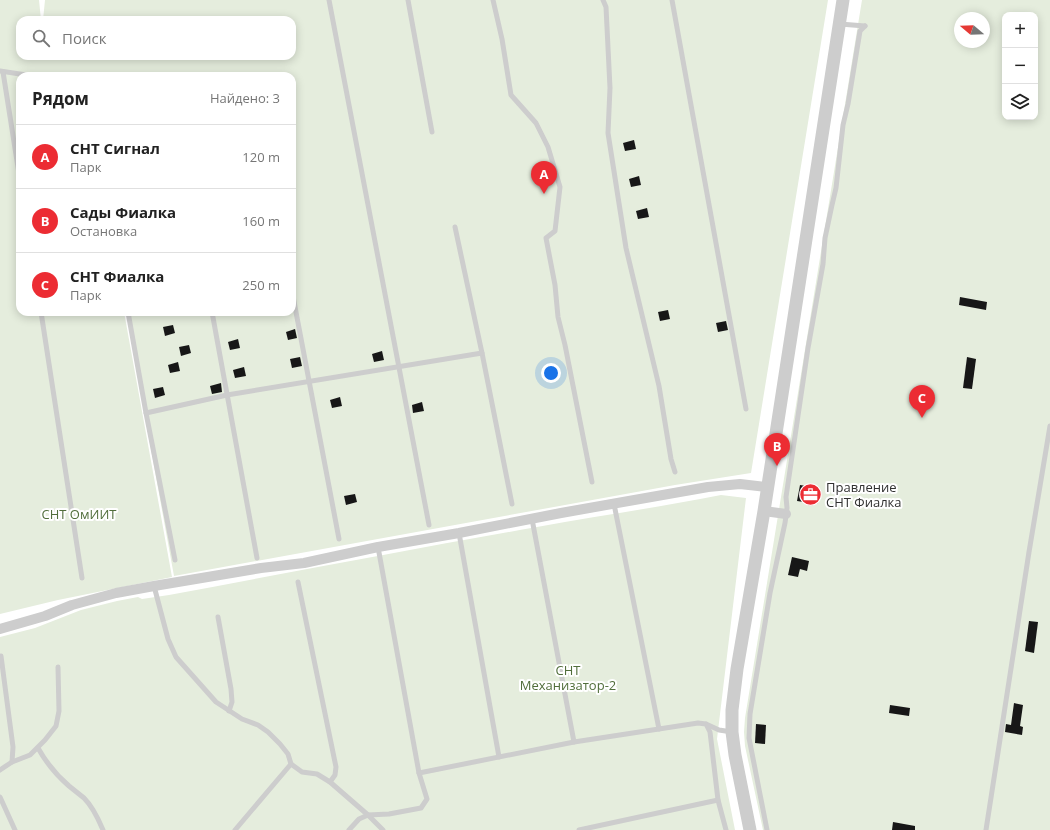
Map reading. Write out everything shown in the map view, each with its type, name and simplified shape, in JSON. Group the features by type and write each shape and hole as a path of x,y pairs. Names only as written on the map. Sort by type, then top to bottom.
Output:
{"street":[{"path":"750,830 735,755 732,732 732,710 737,669 764,511 843,0"},
{"path":"0,630 45,616 72,605 116,593 261,568 304,563 378,547 582,509 726,485 740,484 767,487"},
{"path":"764,511 786,514"}],"lane":[{"path":"329,0 429,525"},
{"path":"408,0 432,132"},
{"path":"494,0 511,94 536,123 548,147 560,187 555,231 546,238 555,285 558,317 565,345 592,482"},
{"path":"603,0 606,7 610,88 608,133 626,248 659,386 670,459 675,472"},
{"path":"672,0 746,409"},
{"path":"767,830 749,738 750,714 770,593 787,508 786,497 808,350 823,264 825,238 836,188 843,125 860,31 865,26 840,24"},
{"path":"16,74 2,72 16,156"},
{"path":"455,227 512,504"},
{"path":"296,312 339,539"},
{"path":"42,316 82,578"},
{"path":"129,316 175,560"},
{"path":"213,316 257,558"},
{"path":"146,413 227,395 482,353"},
{"path":"986,830 1028,552 1050,426"},
{"path":"614,504 659,729"},
{"path":"532,519 574,742"},
{"path":"459,533 499,757"},
{"path":"349,830 359,819 368,815 389,814 421,808 427,799 419,774 378,547"},
{"path":"298,582 336,767 335,775 330,782"},
{"path":"154,586 168,639 176,657 216,702 242,719 268,732 288,754 291,764 302,772 317,774 330,782 383,830"},
{"path":"218,617 231,689 232,702 229,711"},
{"path":"1,656 13,747 12,762"},
{"path":"0,770 12,762 30,755 38,748 56,726 59,711 58,667"},
{"path":"419,774 574,742 698,723 706,724 719,730 732,732"},
{"path":"706,724 710,732 718,800 726,830"},
{"path":"38,748 52,769 94,810 102,830"},
{"path":"235,830 291,764"},
{"path":"0,797 15,830"},
{"path":"579,830 718,800"}],"green space":[{"name":"СНТ ОмИИТ","path":"0,0 39,0 41,16 16,16 16,60 296,60 296,16 43,16 45,0 828,0 751,473 675,485 174,576 127,316 296,316 296,72 16,72 16,316 125,316 172,577 58,600 0,614"},
{"path":"862,0 1050,0 1050,830 763,830 745,746 745,718"},
{"name":"СНТ Механизатор-2","path":"721,495 746,498 717,739 735,830 0,830 0,637 35,628 81,610 117,601 138,597 142,599 169,595 491,535"}],"building":[{"path":"634,140 636,149 625,151 623,143"},
{"path":"639,176 641,185 631,187 629,179"},
{"path":"647,208 649,217 638,219 636,211"},
{"path":"960,297 987,302 986,310 959,305"},
{"path":"668,310 670,319 660,321 658,312"},
{"path":"726,321 728,330 718,332 716,323"},
{"path":"173,325 175,333 165,336 163,327"},
{"path":"295,329 297,338 288,340 286,332"},
{"path":"238,339 240,348 230,350 228,342"},
{"path":"189,345 191,353 181,356 179,347"},
{"path":"382,351 384,360 374,362 372,354"},
{"path":"300,357 302,366 292,368 290,359"},
{"path":"967,357 976,359 972,389 963,388"},
{"path":"178,362 180,371 170,373 168,365"},
{"path":"244,367 246,376 235,378 233,370"},
{"path":"221,383 222,392 212,394 210,386"},
{"path":"163,387 165,395 155,398 153,389"},
{"path":"340,397 342,406 332,408 330,400"},
{"path":"422,402 424,411 413,413 412,405"},
{"path":"800,485 819,488 817,504 797,501"},
{"path":"355,494 357,502 346,505 344,496"},
{"path":"792,557 809,561 807,571 800,569 798,577 788,575"},
{"path":"1029,621 1038,622 1034,653 1025,651"},
{"path":"1014,703 1023,705 1020,726 1023,727 1022,735 1005,732 1006,724 1011,725"},
{"path":"890,705 910,708 909,716 889,713"},
{"path":"756,724 766,725 765,744 755,743"},
{"path":"893,822 915,826 915,830 892,830"}],"place":[{"name":"СНТ Сигнал","path":"544,194"},
{"name":"СНТ Фиалка","path":"922,418"},
{"name":"Сады Фиалка","path":"777,466"},
{"name":"Правление СНТ Фиалка","path":"810,494"}]}
